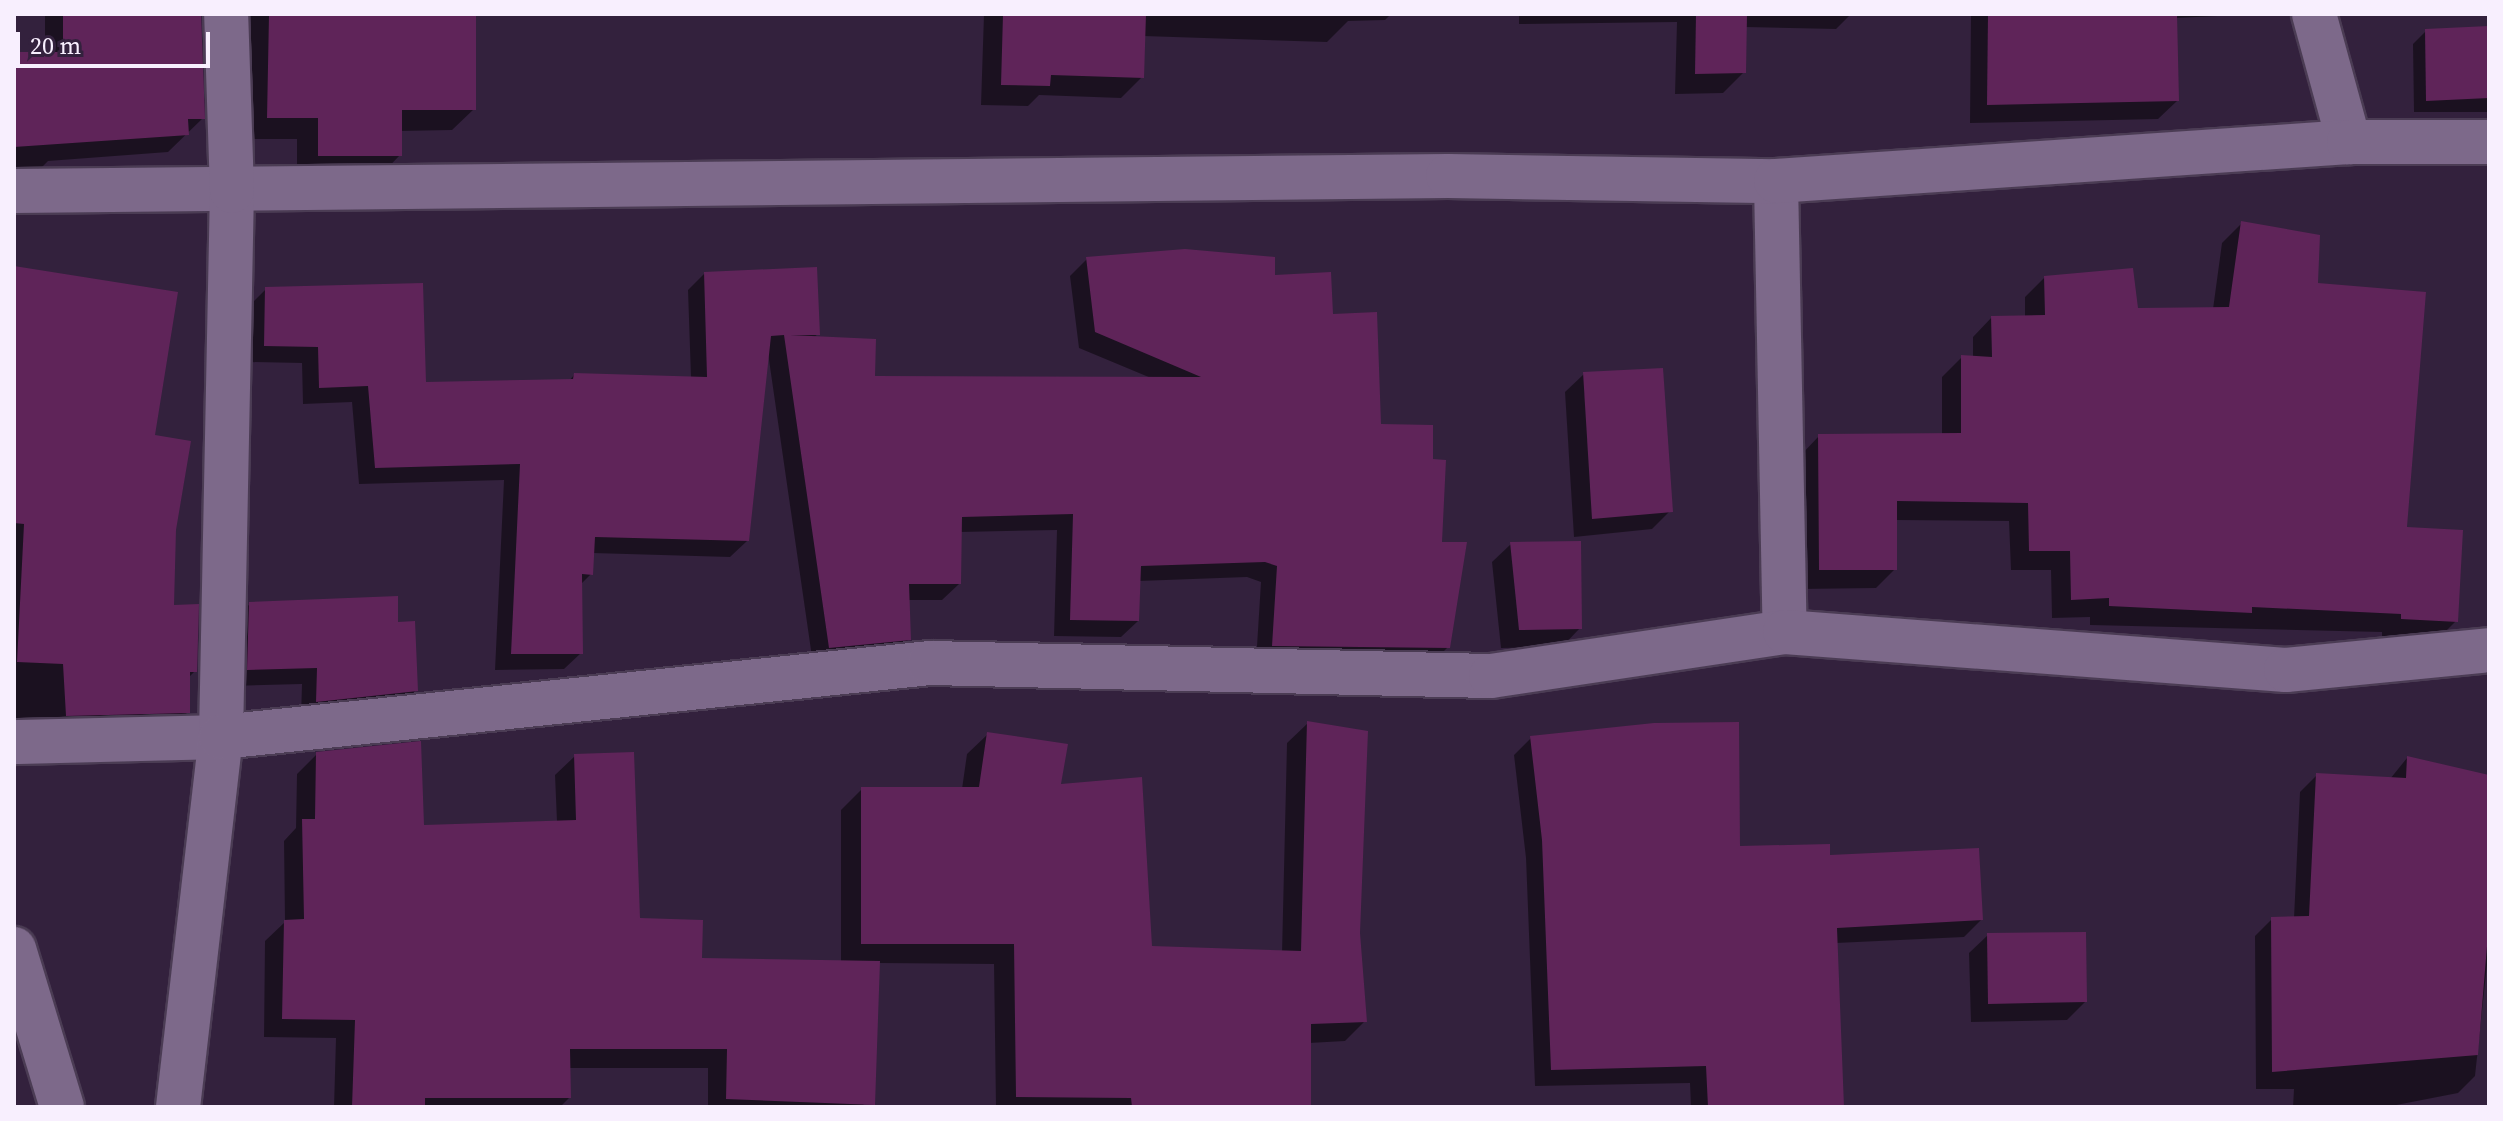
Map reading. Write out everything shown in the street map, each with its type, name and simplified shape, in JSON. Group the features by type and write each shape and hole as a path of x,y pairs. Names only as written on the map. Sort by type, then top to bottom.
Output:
{"street":[{"path":"178,1107 221,737 232,191 226,14"},
{"path":"2314,14 2349,142"},
{"path":"14,191 1448,176 1776,181 2349,142 2489,142"},
{"path":"1776,181 1785,632"},
{"path":"14,742 221,737 930,663 1491,676 1785,632 2286,670 2489,650"},
{"path":"14,949 62,1107"}],"building":[{"path":"63,14 201,14 205,119 188,119 189,135 14,147 14,52 63,52"},
{"path":"269,14 476,14 476,110 402,110 402,156 318,156 318,118 267,118"},
{"path":"1003,14 1146,14 1144,78 1051,75 1050,86 1001,85"},
{"path":"1696,14 1747,14 1746,73 1695,74"},
{"path":"1988,14 2177,14 2179,101 1987,105"},
{"path":"2489,26 2489,98 2426,101 2425,29"},
{"path":"2241,221 2320,235 2318,283 2426,292 2407,527 2463,530 2458,622 2401,619 2401,614 2252,607 2252,613 2109,606 2109,598 2071,600 2070,551 2029,551 2028,503 1897,501 1897,570 1819,570 1818,434 1961,433 1961,355 1992,357 1991,316 2045,315 2044,276 2133,268 2138,308 2229,307"},
{"path":"1185,249 1275,257 1275,275 1331,272 1333,314 1377,312 1381,424 1433,425 1433,459 1446,460 1442,542 1467,542 1450,648 1272,646 1277,566 1265,562 1141,566 1139,621 1070,620 1073,514 962,517 961,584 909,584 911,640 829,648 784,335 771,336 749,541 595,537 593,575 582,574 583,654 511,654 520,464 375,468 368,386 319,388 318,347 264,346 265,287 423,283 426,382 573,379 574,373 707,377 704,272 817,267 820,335 790,335 876,339 875,376 1201,377 1095,332 1086,257"},
{"path":"14,266 178,292 155,435 191,441 176,530 174,605 199,604 197,672 190,672 190,713 66,716 63,664 17,662 24,524 14,523"},
{"path":"1663,368 1673,512 1592,519 1583,372"},
{"path":"1581,541 1582,629 1519,630 1510,542"},
{"path":"398,596 398,622 415,621 418,691 316,702 317,668 247,670 249,602"},
{"path":"1307,721 1368,731 1360,933 1367,1022 1311,1024 1311,1107 1132,1107 1131,1098 1016,1097 1014,944 861,944 861,787 979,787 987,732 1068,744 1061,784 1142,777 1152,946 1301,951"},
{"path":"1739,722 1740,846 1830,844 1830,855 1979,848 1983,920 1837,928 1844,1107 1708,1107 1706,1066 1551,1070 1542,840 1530,736 1654,723"},
{"path":"421,741 424,825 576,820 574,754 634,752 640,918 703,920 702,958 880,961 875,1105 726,1099 727,1049 570,1049 571,1098 425,1098 425,1107 352,1107 355,1020 282,1019 284,920 304,919 302,819 315,819 316,752"},
{"path":"2407,756 2489,775 2489,922 2478,1055 2272,1072 2271,917 2309,916 2316,773 2406,778"},
{"path":"2086,932 2087,1002 1988,1004 1987,933"}]}
